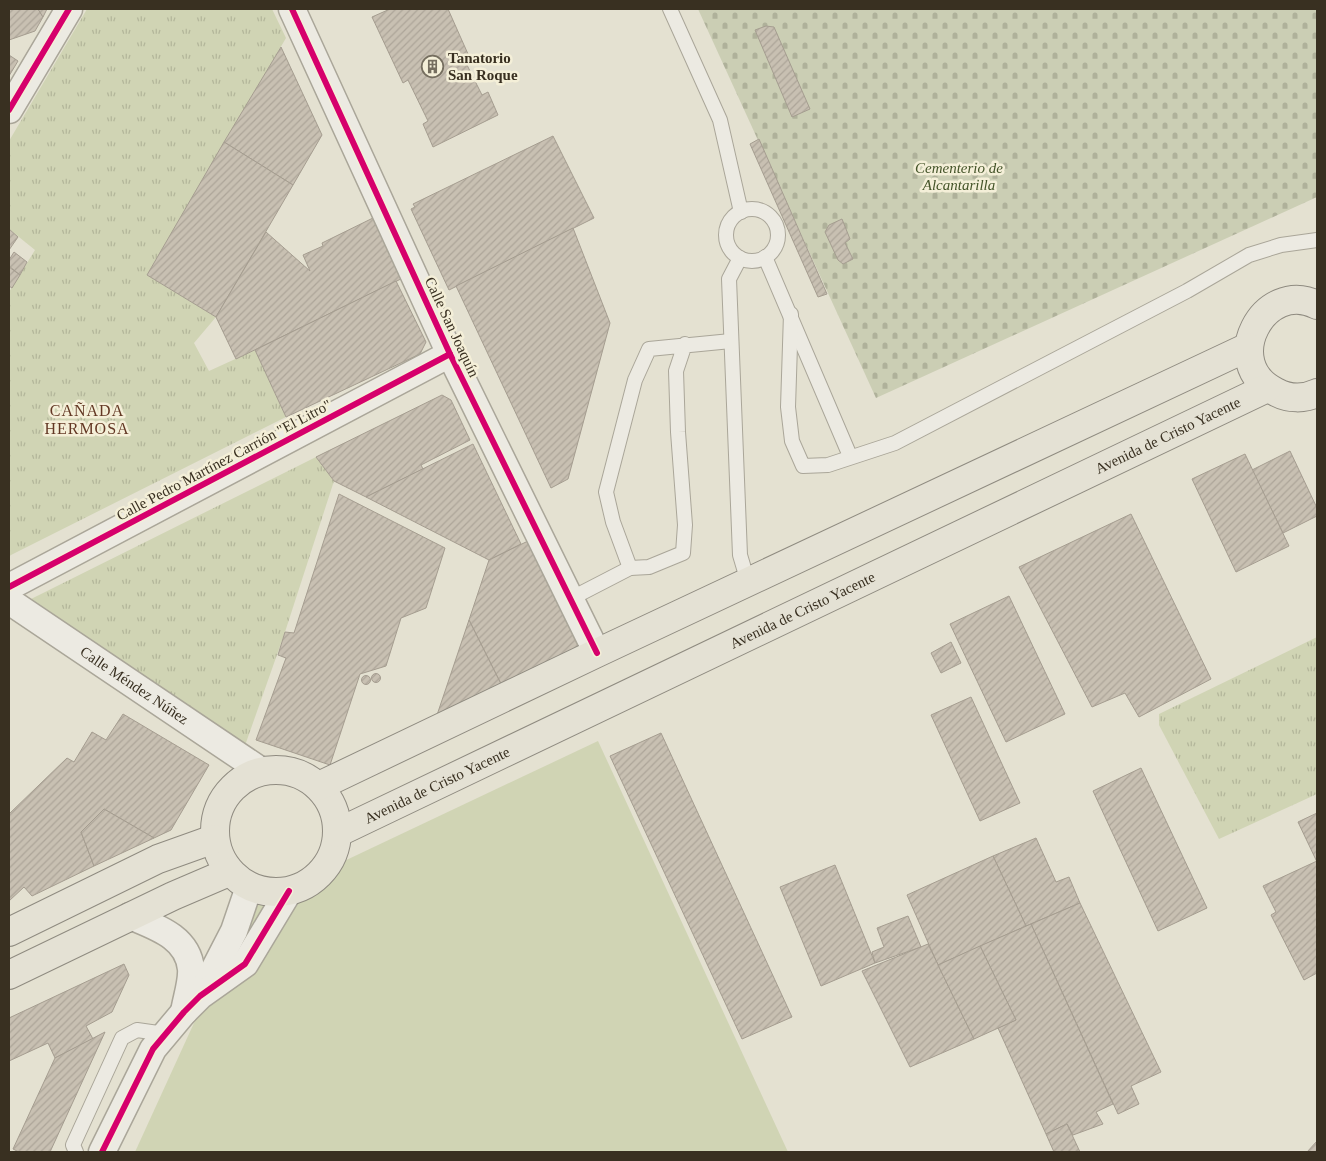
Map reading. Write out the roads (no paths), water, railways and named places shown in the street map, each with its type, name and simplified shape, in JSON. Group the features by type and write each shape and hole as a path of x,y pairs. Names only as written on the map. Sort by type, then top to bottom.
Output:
{"main road":[{"path":"1316,395 1299,398 1282,396 1267,388 1257,377 1250,362 1248,347 1250,335 1258,320 1274,306 1288,301 1305,301 1317,305"},
{"path":"319,786 596,653 1248,347"},
{"name":"Avenida de Cristo Yacente","path":"337,833 1267,388"},
{"path":"260,770 288,770 302,774 319,786 334,809 337,833 335,850 325,868 309,883 289,891 268,892 239,879 221,860 214,839 217,810 229,790 244,777 260,770"},
{"path":"9,932 158,860 214,839"},
{"path":"9,975 130,916 239,879"}],"street":[{"path":"9,110 69,9"},
{"name":"Calle San Joaquín","path":"292,9 450,354 596,653"},
{"name":"Calle Pedro Martínez Carrión \"El Litro\"","path":"9,587 450,354"},
{"name":"Calle Méndez Núñez","path":"9,601 260,770"},
{"path":"192,1004 234,931 239,879"},
{"path":"102,1152 153,1049 192,1004 245,964 289,891"},
{"path":"130,916 162,930 183,945 191,970 192,1004"}],"lane":[{"path":"670,9 720,120 741,212"},
{"path":"754,209 763,212 775,223 777,240 774,248 765,257 753,262 740,258 730,251 726,235 732,219 741,212 754,209"},
{"path":"791,314 788,407 792,442 803,466 828,464 895,443 1187,291 1249,255 1281,245 1317,240"},
{"path":"765,257 791,314 850,456"},
{"path":"740,258 728,279 740,555 748,582"},
{"path":"630,568 613,522 606,492 635,380 649,349 731,341"},
{"path":"570,599 630,568 649,567 683,553 685,525 678,432 676,371 685,344"},
{"path":"76,1152 73,1145 122,1038 138,1030 165,1034"}],"place":[{"name":"Tanatorio San Roque","path":"432,67"}],"district":[{"name":"CAÑADA HERMOSA","path":"87,419"}],"park label":[{"name":"Cementerio de Alcantarilla","path":"959,176"}]}
